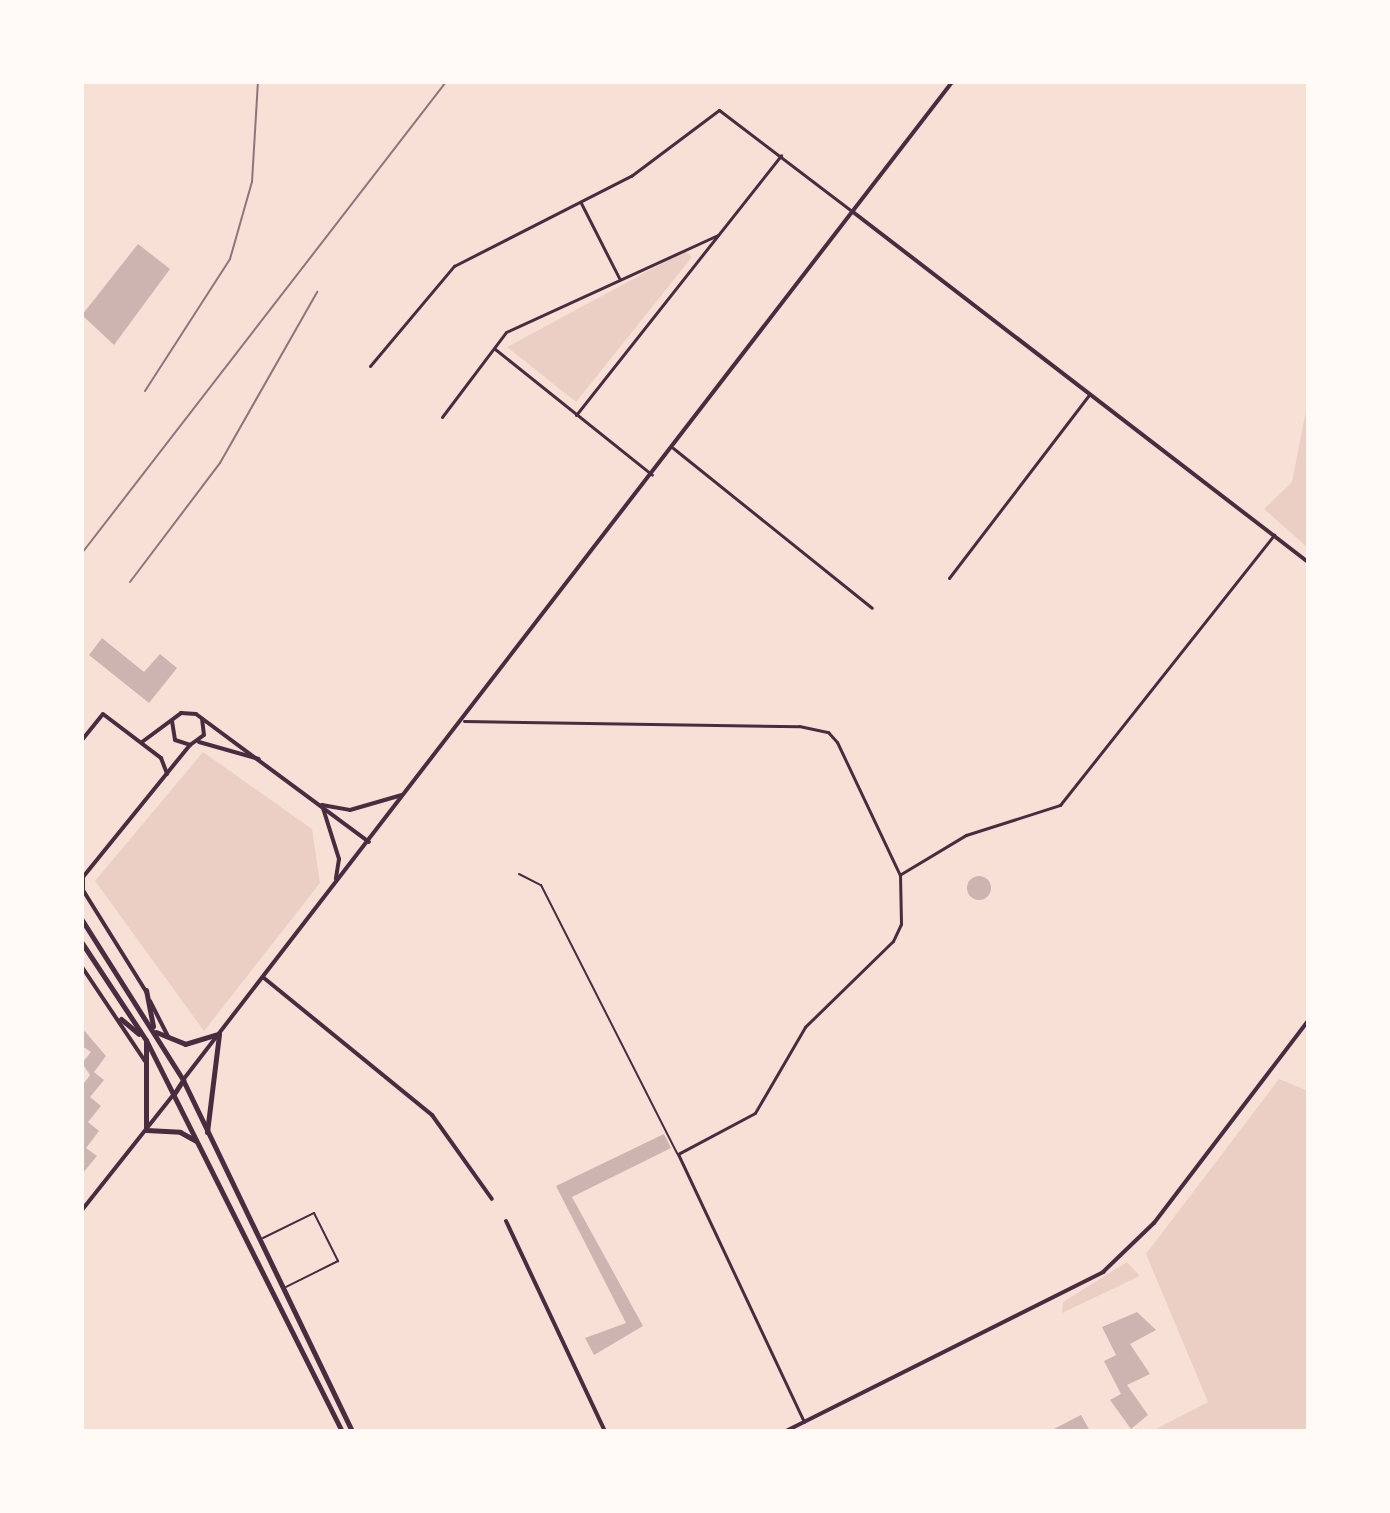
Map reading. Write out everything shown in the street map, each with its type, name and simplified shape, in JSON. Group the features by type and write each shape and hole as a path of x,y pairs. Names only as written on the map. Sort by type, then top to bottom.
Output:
{"main road":[{"path":"82,1210 264,978 336,880 464,721 952,82"},
{"path":"853,212 1308,562"},
{"path":"142,742 186,711 200,717 265,761 369,842"},
{"path":"82,740 103,714 142,742 167,774"},
{"path":"198,742 205,730 200,717"},
{"path":"173,719 172,735 190,745"},
{"path":"82,870 91,865 190,745 198,742 265,761"},
{"path":"322,805 350,810 405,794"},
{"path":"322,805 339,859 336,880"},
{"path":"91,865 83,890 146,990 169,1038"},
{"path":"82,920 136,1000 183,1080 207,1136 352,1431"},
{"path":"82,943 146,1040 342,1431"},
{"path":"82,967 121,1019 146,1063"},
{"path":"264,978 446,1129 492,1199"},
{"path":"146,990 154,1031"},
{"path":"121,1019 146,1040 146,1130"},
{"path":"786,1431 1103,1272 1154,1223 1308,1021"},
{"path":"154,1031 185,1044 219,1034"},
{"path":"207,1136 219,1034"},
{"path":"146,1130 180,1132 197,1141"},
{"path":"506,1221 605,1431"},
{"path":"295,1340 304,1335"}],"street":[{"path":"370,366 454,266 631,176 719,110 853,212"},
{"path":"576,415 781,155"},
{"path":"580,202 619,278"},
{"path":"442,417 506,332 718,235"},
{"path":"495,349 652,475"},
{"path":"949,578 1089,395"},
{"path":"673,448 872,608"},
{"path":"900,875 966,835 1060,805 1274,535"},
{"path":"464,721 817,727 837,742 900,875 903,908 893,941 805,1027 770,1098 678,1154 804,1422"}],"lane":[{"path":"519,874 541,885 678,1154"},
{"path":"258,1241 314,1213 338,1261 281,1289"}],"shaded area":[{"path":"685,251 692,257 576,402 507,347"},
{"path":"1308,400 1308,548 1264,509 1292,482"},
{"path":"203,752 312,829 320,883 204,1031 95,881"},
{"path":"1279,1079 1308,1091 1308,1431 1152,1431 1208,1402 1146,1254"},
{"path":"1127,1262 1140,1276 1062,1313 1063,1302"}],"building":[{"path":"138,244 170,269 114,345 82,315"},
{"path":"102,638 144,672 160,654 177,668 149,703 89,655"},
{"path":"979,876 988,879 991,888 988,897 979,900 970,897 967,888 970,879"},
{"path":"82,1028 106,1056 94,1072 104,1080 90,1097 101,1106 88,1122 99,1131 86,1148 97,1156 82,1174 82,1086 90,1075 82,1063 91,1052 82,1046"},
{"path":"664,1134 671,1148 572,1197 643,1326 594,1355 585,1338 626,1323 556,1186"},
{"path":"1137,1312 1156,1330 1130,1344 1150,1374 1127,1385 1148,1415 1131,1429 1110,1400 1121,1394 1104,1361 1116,1355 1102,1327"},
{"path":"1081,1415 1090,1431 1050,1431"}],"railway":[{"path":"145,391 230,259 252,182 258,82"},
{"path":"82,553 446,82"},
{"path":"130,582 220,463 317,292"}]}
